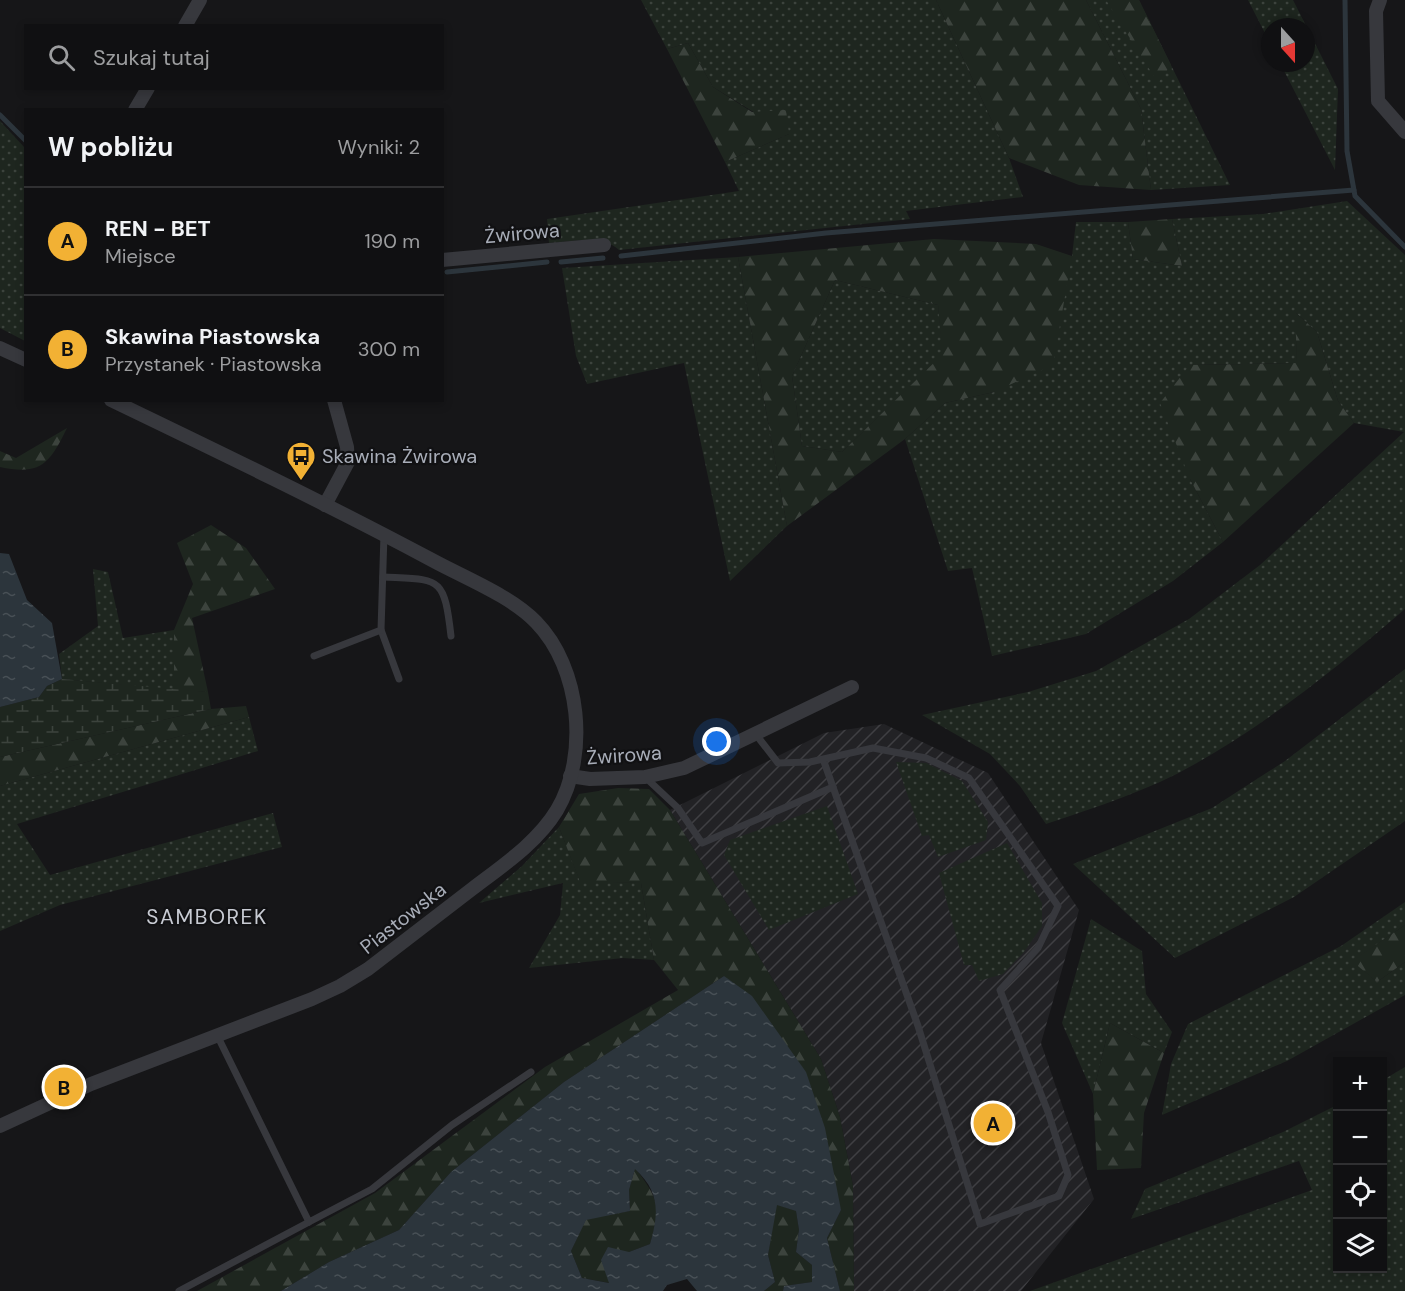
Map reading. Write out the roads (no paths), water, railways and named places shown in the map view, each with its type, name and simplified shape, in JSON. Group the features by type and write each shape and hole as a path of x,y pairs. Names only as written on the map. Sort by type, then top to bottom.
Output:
{"street":[{"path":"186,24 200,0"},
{"path":"1380,0 1376,11 1378,100 1405,132"},
{"path":"136,108 147,90"},
{"name":"Żwirowa","path":"444,260 604,245"},
{"path":"0,348 24,359"},
{"name":"Żwirowa","path":"115,402 384,534 522,609 549,637 566,673 575,711 570,776 590,779 645,777 684,768 754,732 852,687"},
{"path":"325,505 348,462 347,447 335,402"},
{"name":"Piastowska","path":"0,1126 91,1084 312,999 368,969 531,841 557,809 570,776"}],"lane":[{"path":"384,534 381,630 399,679"},
{"path":"383,577 430,580 437,584 446,598 451,636"},
{"path":"314,656 381,630"},
{"path":"754,732 778,764 823,759 873,748 926,758 969,778 1058,906 1038,948 1000,990 1048,1112 1068,1175 1059,1196 980,1224 918,1026 823,759"},
{"path":"645,777 678,808 702,843 832,787"},
{"path":"216,1035 309,1222"},
{"path":"179,1291 372,1189 452,1125 531,1071"}],"water":[{"path":"0,553 9,554 27,600 52,623 62,679 47,686 39,697 0,707"},
{"path":"724,976 752,996 806,1072 825,1128 841,1210 827,1238 840,1291 783,1291 784,1286 812,1282 812,1265 796,1252 799,1230 796,1211 777,1205 768,1255 775,1282 764,1291 697,1291 687,1279 667,1285 663,1291 281,1291 329,1262 399,1230 451,1172 564,1082","holes":["635,1169 653,1195 656,1213 650,1244 629,1252 608,1247 601,1260 609,1283 582,1278 571,1251 586,1220 630,1211 629,1190"]}],"waterway":[{"path":"1345,0 1347,151 1355,196 1405,247"},
{"path":"0,115 24,139"},
{"path":"621,256 826,233 1354,190"},
{"path":"561,262 603,258"},
{"path":"447,272 547,262"}],"place":[{"name":"Skawina Żwirowa","path":"301,482"},
{"name":"Skawina Piastowska","path":"64,1087"},
{"name":"REN - BET","path":"993,1123"}],"district":[{"name":"SAMBOREK","path":"207,917"}]}
